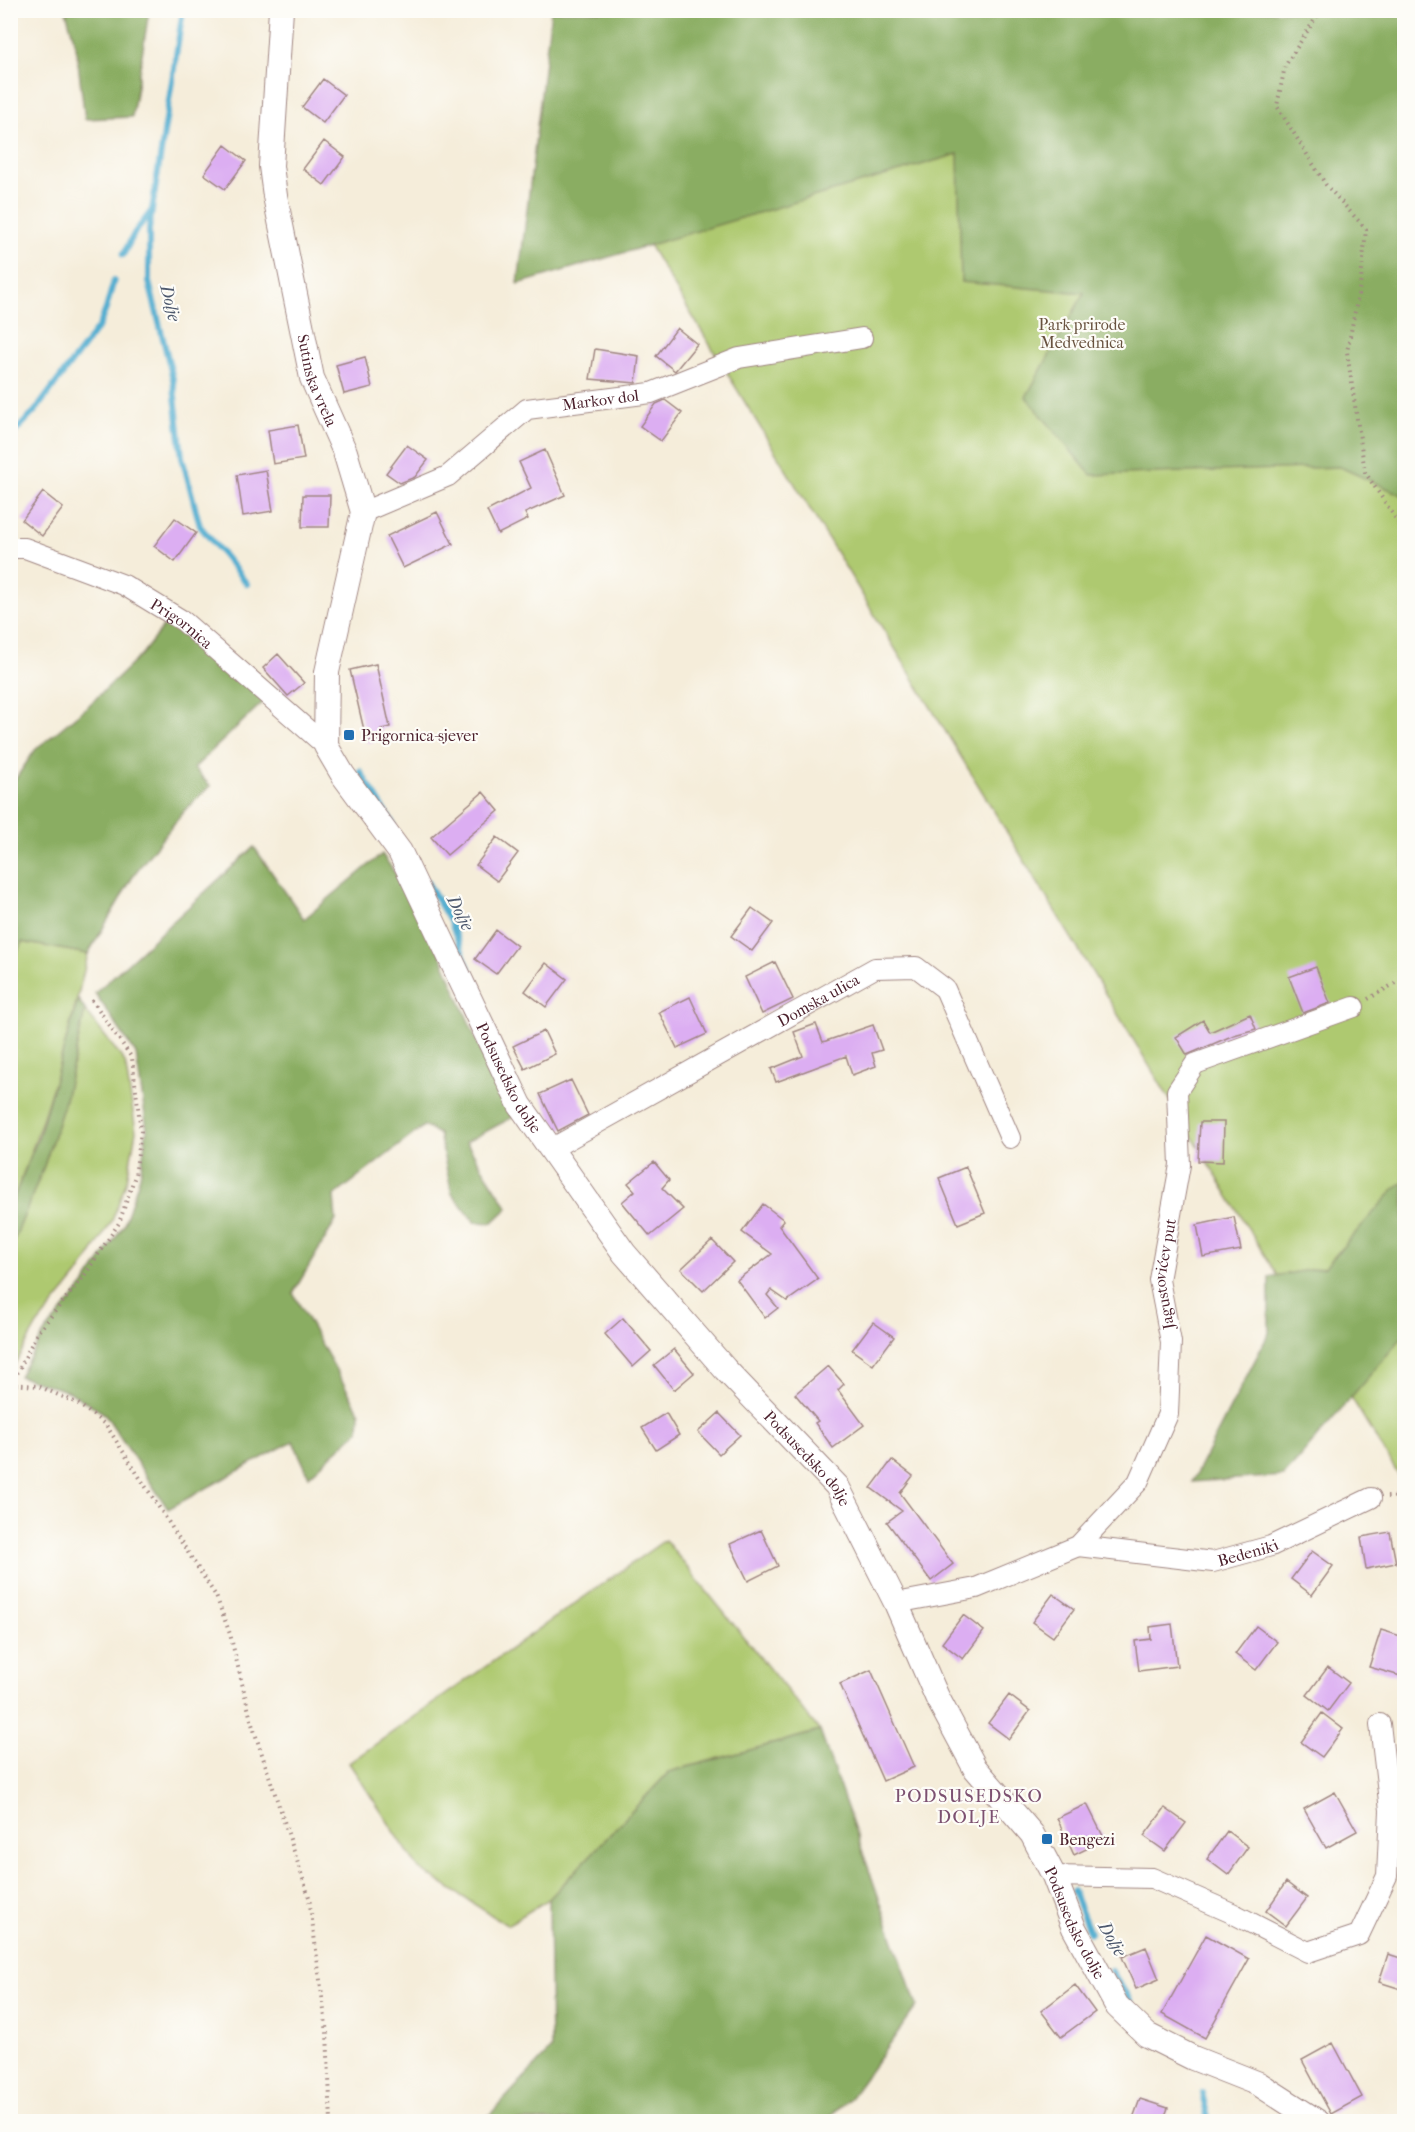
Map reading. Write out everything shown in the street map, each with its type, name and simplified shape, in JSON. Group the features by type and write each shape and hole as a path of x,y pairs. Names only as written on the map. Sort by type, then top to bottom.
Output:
{"street":[{"name":"Sutinska vrela","path":"281,10 272,166 275,196 312,378 345,452 363,512 327,672 326,746"},
{"name":"Markov dol","path":"363,512 448,476 527,409 651,393 739,358 862,338"},
{"name":"Prigornica","path":"10,548 25,548 124,585 183,621 326,746"},
{"name":"Podsusedsko dolje","path":"326,746 343,775 400,852 520,1105 624,1253 725,1369 837,1486 896,1603 937,1697 975,1768 1032,1834 1054,1876 1074,1928 1117,2006 1147,2035 1193,2058 1260,2084 1318,2121"},
{"name":"Domska ulica","path":"551,1149 875,968 916,967 945,989 1010,1138"},
{"name":"Jagustovićev put","path":"896,1603 976,1588 1078,1546 1138,1482 1168,1414 1171,1342 1159,1280 1180,1165 1177,1090 1195,1064 1354,1007"},
{"name":"Bedeniki","path":"1078,1546 1213,1562 1271,1546 1371,1498"},
{"path":"1054,1876 1152,1878 1232,1913 1308,1952 1359,1935 1387,1876 1390,1810 1380,1724"}],"path":[{"path":"1334,10 1316,13 1285,66 1277,106 1326,185 1366,229 1361,280 1347,352 1365,472 1404,531"},
{"path":"1354,1007 1404,978"},
{"path":"90,997 132,1058 141,1131 135,1176 119,1223 82,1279 37,1333 11,1384 38,1386 77,1403 106,1425 216,1596 230,1634 252,1724 309,1898 327,2033 331,2121"}],"green space":[{"path":"66,11 149,11 132,117 85,119 76,47"},
{"path":"551,11 1404,11 1404,496 1340,467 1091,475 1026,397 1084,293 961,282 958,154 518,284"},
{"name":"Park prirode Medvednica","path":"1404,11 1404,1484 629,212"},
{"path":"169,619 264,701 194,768 210,786 184,811 135,873 88,954 22,942 11,961 10,787 35,750 87,707 142,654"},
{"path":"254,847 304,919 382,854 424,915 484,1058 517,1115 466,1142 508,1208 492,1223 475,1222 452,1194 439,1134 424,1126 334,1196 336,1220 293,1293 360,1413 359,1430 309,1476 293,1441 168,1509 105,1414 70,1392 19,1376 44,1333 84,1285 124,1225 140,1176 147,1129 136,1054 95,993"},
{"path":"21,942 88,954 54,1081 11,1205 10,961 13,961"},
{"path":"78,999 85,1010 64,1104 44,1166 11,1248 11,1205 39,1135"},
{"path":"85,1010 125,1062 136,1131 127,1180 112,1221 78,1275 37,1325 11,1371 11,1248 44,1166 64,1104"},
{"path":"1404,1182 1404,1335 1284,1476 1192,1482 1269,1333 1269,1277 1325,1267 1396,1187"},
{"path":"665,1540 820,1731 669,1772 549,1899 507,1925 419,1869 349,1763"},
{"path":"820,1731 917,2006 851,2097 825,2121 484,2121 551,2049 549,1899 669,1772"}],"building":[{"path":"323,79 344,95 323,123 302,107"},
{"path":"324,141 345,157 324,185 303,169"},
{"path":"225,145 246,161 225,189 204,174"},
{"path":"677,328 697,344 675,371 656,356"},
{"path":"595,349 639,356 636,383 590,379"},
{"path":"365,357 372,387 344,394 336,365"},
{"path":"665,400 682,413 661,441 640,426 656,404"},
{"path":"298,425 304,459 273,464 268,430"},
{"path":"407,445 428,460 415,477 400,483 386,473"},
{"path":"545,450 565,495 525,513 528,519 498,534 487,511 531,488 519,462"},
{"path":"266,470 273,511 243,516 237,475"},
{"path":"43,492 63,508 42,536 22,520"},
{"path":"303,495 330,495 329,527 302,527"},
{"path":"437,512 453,544 403,568 387,536"},
{"path":"175,518 196,533 175,562 154,546"},
{"path":"278,654 304,683 288,696 263,668"},
{"path":"376,664 390,727 381,729 383,739 367,743 350,670"},
{"path":"483,792 499,811 447,855 431,837"},
{"path":"497,837 518,853 497,881 476,865"},
{"path":"752,908 773,923 752,951 731,936"},
{"path":"496,930 517,946 496,974 475,959"},
{"path":"775,962 793,999 762,1014 745,977"},
{"path":"546,963 567,979 546,1007 525,991"},
{"path":"1316,967 1330,1003 1303,1013 1289,977"},
{"path":"690,997 707,1034 677,1048 659,1012"},
{"path":"1250,1014 1256,1029 1234,1035 1187,1055 1176,1037 1203,1020 1210,1032"},
{"path":"816,1024 823,1042 873,1025 882,1050 872,1053 876,1066 852,1075 846,1056 776,1082 771,1069 803,1056 794,1032"},
{"path":"544,1031 555,1054 525,1069 513,1046"},
{"path":"571,1080 588,1115 558,1131 540,1094"},
{"path":"1200,1122 1224,1122 1223,1162 1198,1161"},
{"path":"654,1162 669,1180 662,1188 683,1209 650,1236 622,1202 635,1191 628,1183"},
{"path":"966,1167 985,1213 958,1224 939,1178"},
{"path":"763,1204 784,1220 779,1226 818,1279 787,1301 771,1290 767,1295 778,1308 765,1318 737,1280 772,1254 742,1232"},
{"path":"1234,1217 1241,1250 1203,1257 1197,1225"},
{"path":"712,1240 733,1262 703,1291 681,1269"},
{"path":"623,1318 651,1351 633,1367 605,1334"},
{"path":"873,1322 894,1337 873,1365 852,1350"},
{"path":"674,1349 694,1373 674,1390 654,1365"},
{"path":"828,1366 844,1384 838,1390 864,1425 833,1448 815,1423 818,1421 795,1394"},
{"path":"666,1413 679,1435 656,1450 642,1428"},
{"path":"719,1413 740,1435 719,1454 698,1432"},
{"path":"892,1460 913,1476 900,1493 953,1564 931,1581 887,1522 902,1511 871,1488"},
{"path":"761,1530 778,1566 748,1581 730,1544"},
{"path":"1390,1532 1396,1563 1366,1569 1361,1537"},
{"path":"1312,1551 1333,1566 1312,1595 1291,1579"},
{"path":"1053,1594 1074,1609 1053,1637 1032,1622"},
{"path":"963,1615 984,1631 963,1659 942,1643"},
{"path":"1172,1624 1177,1666 1139,1671 1135,1641 1151,1639 1150,1627"},
{"path":"1256,1626 1277,1642 1256,1670 1235,1654"},
{"path":"1381,1630 1404,1637 1404,1677 1369,1667"},
{"path":"1328,1667 1349,1683 1328,1711 1307,1695"},
{"path":"871,1670 914,1767 883,1781 840,1684"},
{"path":"1009,1695 1030,1711 1009,1739 988,1723"},
{"path":"1322,1713 1343,1729 1322,1757 1301,1742"},
{"path":"1335,1792 1357,1831 1326,1848 1304,1809"},
{"path":"1087,1804 1105,1840 1074,1855 1057,1818"},
{"path":"1165,1808 1186,1823 1165,1851 1144,1836"},
{"path":"1227,1831 1248,1847 1228,1875 1207,1859"},
{"path":"1286,1882 1307,1898 1286,1926 1266,1911"},
{"path":"1206,1935 1249,1959 1205,2038 1162,2014"},
{"path":"1146,1947 1159,1979 1136,1989 1122,1957"},
{"path":"1388,1954 1404,1959 1404,1990 1379,1982"},
{"path":"1075,1985 1095,2012 1061,2037 1041,2011"},
{"path":"1333,2043 1362,2097 1331,2114 1302,2060"},
{"path":"1140,2099 1168,2108 1163,2121 1132,2121"}],"waterway":[{"name":"Dolje","path":"183,10 149,229 149,282 173,379 182,457 200,526 247,584"},
{"path":"123,255 135,232 152,210"},
{"path":"10,437 35,411 99,326 114,280"},
{"name":"Dolje","path":"360,771 393,824"},
{"name":"Dolje","path":"427,882 451,923 475,984"},
{"name":"Dolje","path":"1073,1891 1090,1933"},
{"name":"Dolje","path":"1111,1970 1130,2000"},
{"name":"Dolje","path":"1202,2093 1209,2122"}],"place":[{"name":"Prigornica-sjever","path":"349,735"},
{"name":"Bengezi","path":"1047,1839"}],"district":[{"name":"PODSUSEDSKO DOLJE","path":"969,1806"}]}
